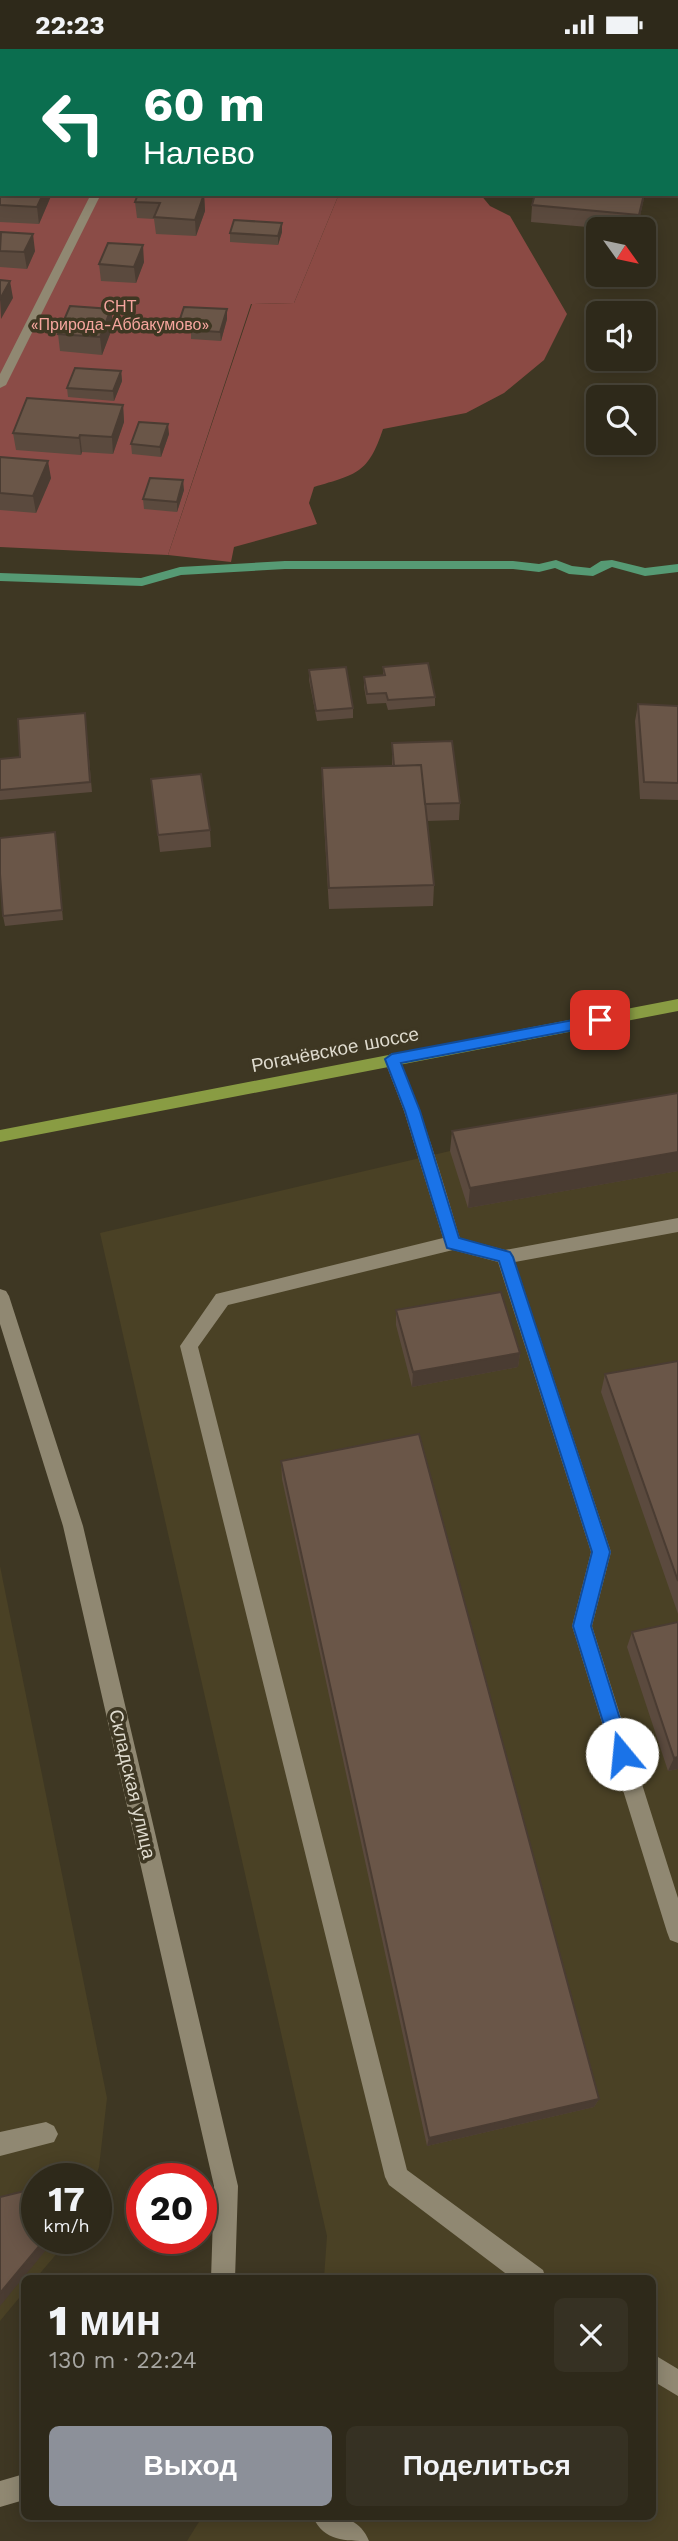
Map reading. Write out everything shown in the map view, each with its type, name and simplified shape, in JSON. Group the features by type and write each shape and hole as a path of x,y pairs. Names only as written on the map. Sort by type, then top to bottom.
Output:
{"main road":[{"name":"Рогачёвское шоссе","path":"0,1136 678,1005"}],"street":[{"path":"0,385 95,196"},
{"path":"392,1059 412,1111 453,1243"},
{"path":"529,2275 397,2177 189,1346 222,1299 453,1243 505,1257 678,1226"},
{"path":"505,1257 601,1552 582,1626 678,1932"},
{"name":"Складская улица","path":"0,1296 73,1527 226,2186 223,2275"},
{"path":"0,2144 46,2134"},
{"path":"656,2368 678,2385"},
{"path":"0,2494 21,2488"},
{"path":"330,2520 356,2541"}],"shaded area":[{"path":"338,196 482,196 490,206 510,216 567,314 544,360 504,393 466,413 383,429 372,455 359,470 314,487 309,503 317,524 234,547 231,562 168,555 252,304 294,303"},
{"path":"678,1112 678,2541 187,2541 200,2520 656,2520 656,2275 324,2275 327,2236 100,1233 450,1151"},
{"path":"0,1566 107,2098 99,2163 21,2163 21,2254 56,2254 39,2275 21,2275 21,2296 0,2321"}],"green space":[{"name":"СНТ «Природа-Аббакумово»","path":"0,196 338,196 294,303 251,304 168,555 0,547"}],"building":[{"path":"0,196 42,196 37,207 0,205"},
{"path":"137,196 203,196 195,220 154,217 160,203 135,202"},
{"path":"534,196 644,196 639,215 532,205"},
{"path":"234,220 282,223 278,236 230,233"},
{"path":"1,232 33,234 24,252 0,251"},
{"path":"108,243 143,245 134,267 99,264"},
{"path":"0,280 10,281 0,299"},
{"path":"70,306 111,309 100,337 58,334"},
{"path":"184,307 227,309 220,332 190,330 194,319 180,319"},
{"path":"75,368 121,371 113,391 67,388"},
{"path":"27,398 123,405 112,437 80,435 79,438 13,433"},
{"path":"139,422 168,424 160,447 131,444"},
{"path":"0,457 48,461 33,496 0,493"},
{"path":"150,478 183,480 177,502 143,499"},
{"path":"428,663 435,697 388,700 386,693 367,694 364,677 385,675 383,667"},
{"path":"346,667 353,708 316,711 309,670"},
{"path":"638,704 678,706 678,783 644,782"},
{"path":"85,713 90,782 0,790 0,759 20,757 18,719"},
{"path":"452,741 460,803 425,804 421,765 394,766 392,743"},
{"path":"421,765 434,885 329,888 322,768"},
{"path":"201,774 210,830 158,835 151,779"},
{"path":"55,832 62,910 3,916 0,838"},
{"path":"678,1093 678,1152 470,1188 452,1131"},
{"path":"501,1292 520,1353 413,1372 396,1310"},
{"path":"678,1361 678,1581 605,1374"},
{"path":"419,1434 599,2099 429,2138 281,1461"},
{"path":"678,1622 678,1757 674,1758 632,1632"},
{"path":"21,2192 21,2254 33,2254 0,2293 0,2197"}],"waterway":[{"path":"0,577 142,582 180,571 285,565 513,565 539,568 556,564 569,570 593,572 612,563 645,572 678,568"}],"route":[{"path":"600,1020 392,1059 412,1111 453,1243 505,1257 601,1552 582,1626 622,1754"}]}
